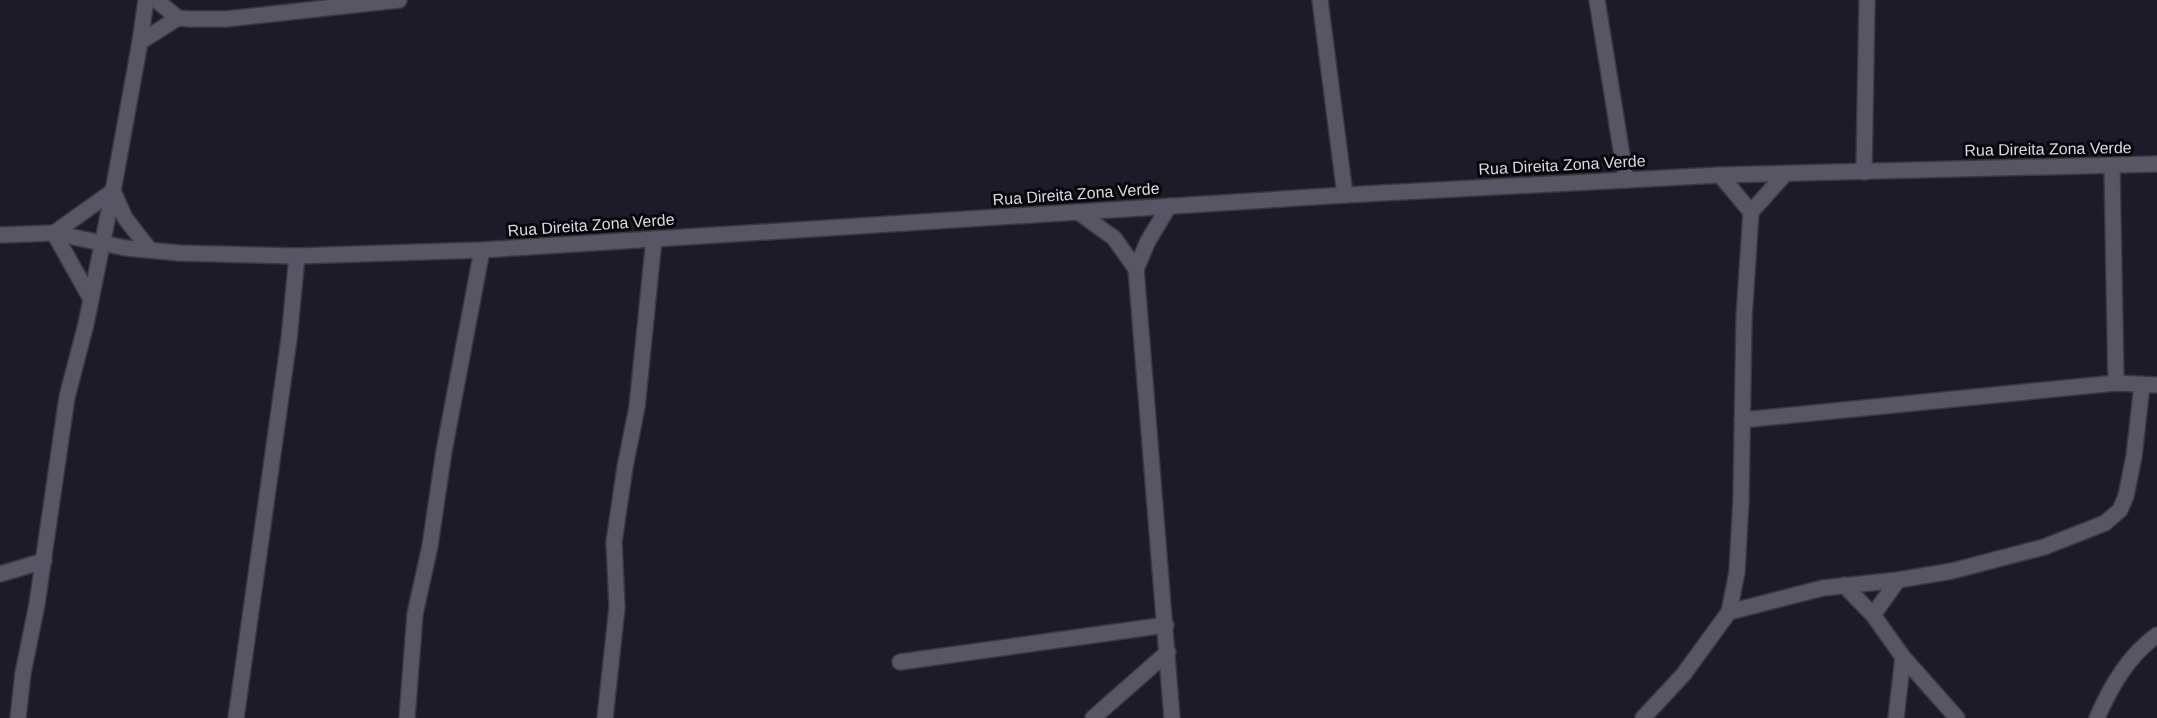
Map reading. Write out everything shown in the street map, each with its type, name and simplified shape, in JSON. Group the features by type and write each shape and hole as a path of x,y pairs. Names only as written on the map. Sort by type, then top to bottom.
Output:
{"street":[{"path":"18,718 23,673 44,561 67,397 91,299 113,191 146,0"},
{"path":"156,0 178,18"},
{"path":"140,42 178,18 226,19 399,0"},
{"path":"1320,0 1345,195"},
{"path":"1597,0 1626,180"},
{"path":"1864,172 1867,0"},
{"name":"Rua Direita Zona Verde","path":"0,235 54,233 102,243 178,254 297,256 482,250 1345,195 1720,175 2157,164"},
{"path":"2112,166 2116,382"},
{"path":"1643,718 1683,675 1729,612 1737,572 1741,500 1744,318 1751,212 1785,174"},
{"path":"1720,175 1751,212"},
{"path":"91,299 54,233 113,191"},
{"path":"113,191 125,218 150,250"},
{"path":"1136,269 1148,241 1169,206"},
{"path":"1078,212 1114,238 1136,269 1173,718"},
{"path":"605,718 617,607 614,542 637,407 654,239"},
{"path":"406,718 416,614 482,250"},
{"path":"236,718 289,339 297,256"},
{"path":"1729,612 1782,597 1844,585 1898,580 1952,571 2044,547 2105,523 2120,510 2126,496 2150,385 2116,382 1742,420"},
{"path":"0,574 44,561"},
{"path":"1873,615 1898,580"},
{"path":"1844,585 1873,615 1903,657 1957,718"},
{"path":"900,662 1166,625"},
{"path":"2097,718 2122,671 2142,646 2157,635"},
{"path":"1093,718 1168,652"},
{"path":"1896,718 1903,657"}]}
